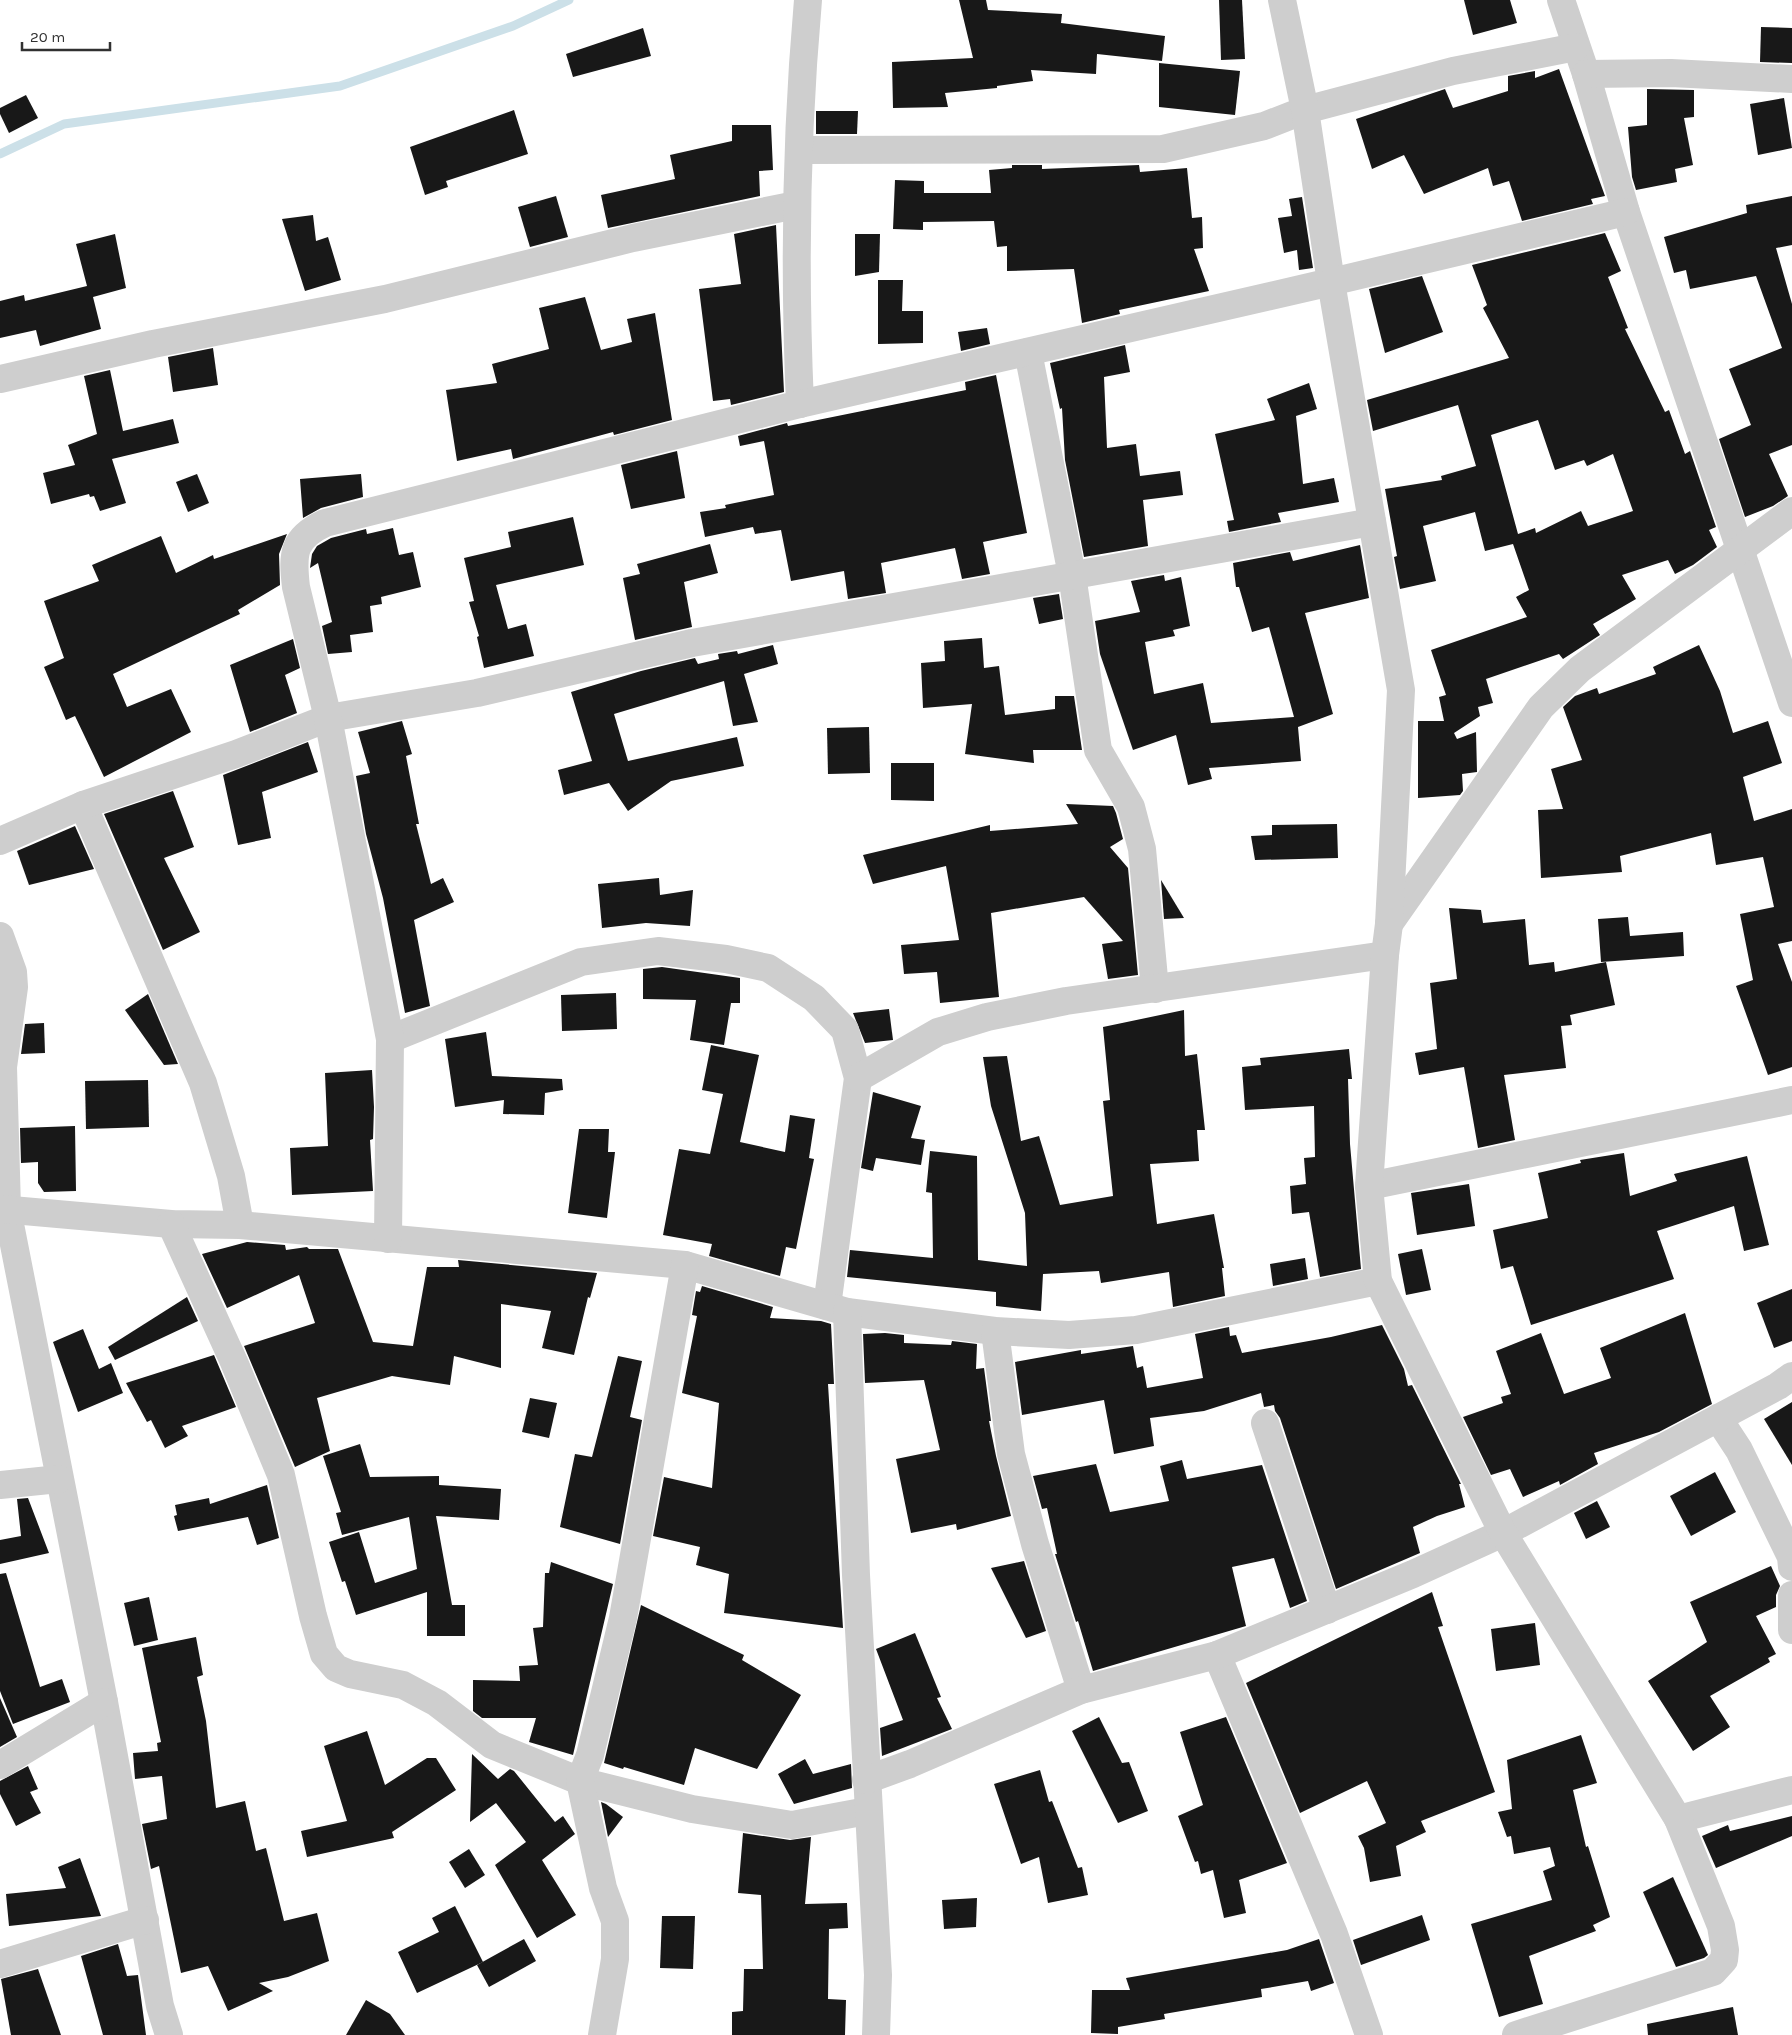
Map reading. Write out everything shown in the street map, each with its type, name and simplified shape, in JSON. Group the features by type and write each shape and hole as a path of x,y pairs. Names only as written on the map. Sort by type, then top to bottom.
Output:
{"street":[{"path":"800,404 795,306 796,205 808,0"},
{"path":"1282,0 1304,110 1331,282 1401,690 1390,924 1384,955 1369,1186 1378,1281 1503,1533 1678,1819 1709,1891 1721,1926 1725,1950 1724,1960 1719,1968 1713,1972 1516,2035"},
{"path":"1561,0 1586,74 1626,212 1792,703"},
{"path":"799,150 1163,149 1264,126 1304,110 1453,71 1576,47"},
{"path":"1586,74 1671,73 1792,79"},
{"path":"0,379 153,344 385,300 633,238 796,205"},
{"path":"388,1239 390,1038 328,718 296,587 294,566 297,545 310,530 326,523 800,404 1626,212"},
{"path":"1028,352 1072,575 1098,750 1131,807 1142,849 1155,989"},
{"path":"1390,924 1541,707 1580,669 1792,511"},
{"path":"0,841 83,805 236,754 328,718 476,693 692,643 1372,522"},
{"path":"83,805 203,1083 231,1176 240,1224"},
{"path":"0,936 13,972 14,987 3,1067 3,1209 104,1702 160,2006 169,2035"},
{"path":"390,1038 580,962 658,951 726,959 768,968 814,998 845,1030 858,1078 837,1309 878,1975 876,2035"},
{"path":"858,1078 897,1053 946,1029 988,1017 1066,1001 1384,955"},
{"path":"1369,1186 1792,1100"},
{"path":"3,1209 172,1224 240,1224 685,1265 837,1309 995,1331 1069,1335 1136,1330 1378,1281"},
{"path":"172,1224 234,1362 281,1475 313,1616 324,1654 336,1668 350,1674 403,1684 437,1703 492,1745 580,1781 692,1809 792,1825 867,1811"},
{"path":"602,2035 615,1959 615,1921 603,1888 580,1781 590,1755 623,1618 685,1265"},
{"path":"995,1331 1011,1454 1035,1544 1082,1690"},
{"path":"866,1780 910,1764 1082,1690 1217,1655 1327,1610 1503,1533 1718,1418 1792,1376"},
{"path":"1718,1418 1739,1450 1790,1557 1792,1566"},
{"path":"1265,1423 1327,1610"},
{"path":"0,1485 59,1478"},
{"path":"1792,1595 1792,1630"},
{"path":"1217,1655 1334,1934 1369,2035"},
{"path":"0,1766 104,1702"},
{"path":"1678,1819 1792,1790"},
{"path":"0,1964 145,1920"}],"building":[{"path":"959,0 986,0 988,10 1062,14 1061,23 1165,36 1162,61 1097,54 1096,74 1031,70 1033,81 997,86 997,88 945,93 948,107 893,108 892,62 973,58"},
{"path":"1219,0 1242,0 1245,59 1221,60"},
{"path":"1464,0 1510,0 1517,23 1473,35"},
{"path":"1761,27 1792,28 1792,63 1760,62"},
{"path":"643,28 651,56 573,77 566,54"},
{"path":"1159,63 1240,71 1235,115 1159,107"},
{"path":"1559,69 1605,196 1591,199 1593,204 1522,221 1509,181 1493,186 1488,168 1424,194 1404,155 1372,169 1356,119 1445,89 1453,108 1508,91 1508,76 1535,71 1535,78"},
{"path":"1647,89 1694,90 1694,117 1684,118 1693,165 1675,169 1677,182 1636,190 1632,177 1628,127 1647,125"},
{"path":"26,95 38,118 9,133 0,114 0,108"},
{"path":"1784,98 1792,148 1758,155 1750,104"},
{"path":"514,110 528,154 446,181 448,187 425,195 410,147"},
{"path":"816,111 858,111 857,134 816,134"},
{"path":"732,125 771,125 773,170 759,171 760,196 608,228 601,195 675,179 670,155 732,141"},
{"path":"1012,165 1042,165 1042,169 1139,165 1140,172 1187,168 1192,218 1202,217 1203,248 1194,249 1209,291 1119,310 1120,314 1082,323 1074,269 1007,271 1007,246 997,247 994,221 923,222 923,230 893,229 895,180 924,181 924,193 991,193 989,170 1012,168"},
{"path":"556,196 568,237 530,247 518,207"},
{"path":"1792,196 1792,245 1776,248 1792,304 1792,445 1769,454 1788,496 1773,506 1745,517 1719,439 1751,425 1729,369 1782,348 1756,276 1690,289 1686,270 1674,273 1664,237 1747,213 1746,205"},
{"path":"1302,197 1313,268 1299,270 1297,250 1284,253 1278,218 1292,216 1289,199"},
{"path":"313,215 316,241 328,237 341,280 305,291 282,219"},
{"path":"776,225 784,392 731,405 730,399 713,401 699,289 741,284 734,234"},
{"path":"1605,233 1621,271 1608,277 1628,328 1625,329 1665,412 1669,410 1685,454 1690,451 1716,527 1709,530 1717,547 1693,565 1675,574 1668,560 1622,575 1636,599 1593,624 1600,635 1563,659 1559,654 1486,679 1493,703 1478,707 1480,716 1454,733 1457,739 1476,732 1477,772 1462,774 1463,791 1460,795 1418,798 1418,721 1444,721 1439,697 1446,695 1431,650 1527,617 1516,597 1529,590 1513,544 1485,551 1475,512 1423,526 1436,581 1400,589 1394,557 1397,556 1385,489 1442,480 1441,476 1476,466 1458,405 1373,431 1367,400 1509,358 1483,308 1487,305 1472,265","holes":["1538,420 1555,470 1584,460 1587,466 1613,454 1633,511 1588,526 1581,511 1536,533 1535,528 1518,534 1491,435"]},
{"path":"115,234 126,288 93,297 101,329 40,346 36,330 0,338 0,301 24,295 25,301 87,286 76,244"},
{"path":"855,234 880,234 879,272 855,276"},
{"path":"1422,276 1443,332 1385,353 1369,289"},
{"path":"878,280 903,280 902,311 923,311 923,343 878,344"},
{"path":"585,297 601,350 632,342 627,319 655,313 672,420 614,435 613,432 513,459 511,449 457,461 446,390 497,383 492,364 549,349 539,308"},
{"path":"987,328 990,344 961,351 958,332"},
{"path":"1125,345 1130,372 1104,377 1107,448 1136,444 1140,476 1180,471 1183,495 1143,500 1148,546 1084,557 1065,460 1062,408 1060,409 1050,363"},
{"path":"213,348 218,385 173,392 168,357"},
{"path":"110,370 123,431 173,419 179,443 112,459 126,503 100,511 94,496 90,497 89,494 51,504 43,473 75,465 68,445 97,434 84,376"},
{"path":"996,375 1027,533 983,542 990,574 962,579 955,548 881,563 886,593 848,599 844,571 791,581 781,530 755,534 753,527 705,537 700,512 726,508 725,505 774,495 764,441 740,446 738,436 787,423 788,426 966,390 965,382"},
{"path":"1309,383 1317,409 1296,416 1303,484 1334,478 1339,502 1278,513 1281,522 1229,532 1227,521 1234,520 1215,434 1275,420 1267,399"},
{"path":"677,451 685,498 631,509 621,465"},
{"path":"197,474 209,503 188,512 176,482"},
{"path":"361,474 363,497 321,508 303,518 300,479"},
{"path":"573,517 584,565 496,585 508,629 526,624 534,656 484,668 477,637 479,636 469,602 474,601 464,558 511,547 508,532"},
{"path":"393,528 399,555 413,552 421,587 381,597 382,604 370,606 373,632 350,635 352,652 328,654 322,626 332,622 318,563 310,568 312,554 317,546 331,538 366,529 367,534"},
{"path":"287,534 279,554 280,585 238,610 240,614 113,674 127,707 171,689 191,732 104,777 75,716 66,720 44,667 64,658 44,601 99,581 92,565 161,536 176,573 213,555 214,559"},
{"path":"710,544 718,573 684,582 692,627 635,640 623,578 640,574 637,564"},
{"path":"1360,545 1369,598 1305,613 1333,714 1298,727 1301,761 1209,768 1212,779 1188,785 1176,735 1133,750 1100,654 1095,621 1140,612 1131,581 1164,575 1165,581 1181,577 1190,626 1173,630 1175,636 1145,642 1154,694 1203,683 1211,723 1294,717 1269,627 1252,632 1239,587 1236,587 1233,563 1290,552 1293,561"},
{"path":"1059,594 1063,619 1039,624 1033,598"},
{"path":"982,638 984,668 999,666 1005,715 1055,709 1055,696 1074,696 1082,750 1033,750 1034,763 965,754 972,704 923,708 921,663 945,661 944,641"},
{"path":"293,639 300,668 285,675 297,713 250,732 230,665"},
{"path":"773,645 778,664 744,674 758,722 733,726 724,681 614,714 628,761 737,737 744,766 671,781 628,811 609,783 564,795 558,770 592,761 571,692 641,671 695,658 698,664 719,659 718,654 737,651 738,654"},
{"path":"1699,645 1720,691 1733,733 1768,721 1782,763 1743,777 1754,821 1792,809 1792,941 1778,944 1792,982 1792,1067 1768,1075 1736,986 1753,980 1740,914 1774,907 1763,857 1716,865 1711,833 1620,856 1622,872 1541,878 1538,810 1563,809 1551,769 1582,760 1563,707 1575,696 1597,688 1599,694 1656,674 1653,667"},
{"path":"402,721 412,754 406,756 419,824 416,824 431,884 443,878 454,902 414,920 430,1006 405,1013 383,898 366,834 356,776 370,773 358,732"},
{"path":"869,727 870,773 828,774 827,728"},
{"path":"308,742 318,772 262,792 271,838 238,845 223,775"},
{"path":"891,763 934,763 934,801 891,800"},
{"path":"173,791 194,847 164,858 200,932 163,950 104,814"},
{"path":"1066,804 1113,806 1116,813 1123,839 1110,847 1128,868 1138,975 1108,979 1102,944 1123,941 1084,897 991,913 999,997 940,1003 937,972 904,974 901,945 959,940 946,866 873,884 863,855 990,825 990,831 1078,824"},
{"path":"1337,824 1338,858 1255,860 1251,836 1272,835 1272,825"},
{"path":"75,826 94,869 29,885 17,851"},
{"path":"659,878 660,895 693,890 690,926 646,923 602,928 598,884"},
{"path":"1161,880 1184,918 1164,919"},
{"path":"1449,908 1481,910 1483,923 1525,919 1529,965 1554,962 1555,972 1606,962 1615,1005 1570,1015 1572,1025 1561,1026 1566,1068 1504,1075 1515,1140 1478,1148 1464,1067 1419,1075 1415,1053 1437,1049 1430,983 1457,979"},
{"path":"1628,917 1630,936 1683,932 1684,956 1601,962 1598,919"},
{"path":"662,967 740,978 740,1003 731,1003 724,1045 690,1040 696,1000 643,999 643,969"},
{"path":"616,993 617,1029 562,1031 561,995"},
{"path":"148,994 178,1064 164,1065 125,1010"},
{"path":"889,1009 893,1040 865,1043 853,1013"},
{"path":"1184,1010 1185,1056 1197,1054 1205,1130 1197,1130 1199,1161 1150,1164 1157,1224 1214,1214 1224,1268 1222,1268 1225,1296 1173,1307 1169,1272 1101,1283 1099,1271 1043,1274 1041,1311 996,1306 996,1292 847,1277 850,1250 933,1258 932,1193 926,1192 930,1151 977,1156 978,1260 1027,1266 1025,1213 991,1106 983,1057 1007,1056 1021,1141 1039,1136 1060,1205 1113,1196 1103,1101 1110,1100 1103,1027"},
{"path":"44,1023 45,1053 21,1054 25,1024"},
{"path":"486,1032 492,1076 562,1079 563,1090 545,1093 544,1115 503,1114 504,1100 455,1107 445,1039"},
{"path":"711,1045 759,1055 740,1142 785,1152 790,1115 815,1119 809,1158 814,1159 796,1249 786,1247 780,1276 709,1256 712,1244 663,1235 679,1149 710,1154 723,1094 702,1090"},
{"path":"1349,1049 1352,1079 1348,1079 1350,1144 1361,1269 1320,1277 1309,1212 1292,1214 1290,1186 1306,1184 1304,1158 1315,1157 1314,1106 1245,1110 1242,1067 1261,1065 1260,1058"},
{"path":"372,1070 374,1107 373,1139 370,1140 373,1191 292,1195 290,1148 328,1146 325,1073"},
{"path":"148,1080 149,1127 86,1129 85,1081"},
{"path":"873,1092 921,1106 911,1138 925,1140 921,1165 876,1158 873,1171 861,1168"},
{"path":"75,1126 76,1191 44,1192 38,1183 38,1162 21,1163 20,1128"},
{"path":"579,1129 609,1129 608,1152 615,1152 607,1218 568,1213"},
{"path":"1624,1153 1630,1196 1677,1181 1674,1174 1747,1156 1769,1245 1744,1251 1734,1206 1657,1231 1674,1279 1531,1325 1513,1266 1501,1269 1493,1230 1548,1218 1538,1173 1581,1163 1580,1160"},
{"path":"1469,1184 1475,1226 1417,1235 1411,1193"},
{"path":"247,1242 285,1245 286,1250 307,1247 309,1249 338,1249 373,1342 413,1346 427,1267 459,1267 458,1260 597,1273 590,1298 588,1297 574,1355 542,1348 551,1311 501,1304 501,1368 454,1356 450,1385 392,1376 317,1398 330,1451 295,1467 244,1346 315,1323 299,1275 227,1308 202,1254"},
{"path":"1422,1249 1431,1290 1406,1295 1398,1254"},
{"path":"1305,1258 1308,1279 1273,1286 1270,1264"},
{"path":"702,1286 773,1307 770,1318 821,1321 831,1324 834,1384 828,1384 843,1628 724,1613 729,1574 696,1565 700,1547 653,1536 664,1477 712,1488 719,1403 682,1393 697,1316 692,1315 696,1291 700,1292"},
{"path":"1792,1289 1792,1341 1774,1348 1757,1303"},
{"path":"187,1297 198,1321 115,1360 108,1347"},
{"path":"1685,1313 1712,1404 1659,1432 1594,1453 1598,1464 1560,1485 1559,1481 1523,1497 1510,1469 1491,1475 1463,1417 1503,1403 1501,1397 1511,1394 1496,1351 1541,1333 1564,1394 1611,1378 1600,1348"},
{"path":"1382,1325 1404,1369 1408,1386 1412,1385 1461,1484 1459,1484 1465,1507 1437,1516 1413,1527 1420,1553 1336,1589 1280,1418 1275,1411 1274,1405 1264,1407 1261,1393 1204,1411 1150,1418 1154,1446 1114,1454 1104,1400 1022,1415 1015,1362 1081,1350 1081,1354 1133,1346 1137,1368 1143,1366 1147,1388 1203,1378 1195,1334 1229,1327 1230,1336 1236,1335 1242,1353 1331,1337"},
{"path":"83,1329 99,1369 111,1363 123,1393 78,1412 53,1342"},
{"path":"885,1333 904,1335 904,1343 951,1345 952,1341 977,1344 976,1369 984,1368 991,1421 989,1421 1011,1516 957,1530 956,1524 911,1533 896,1459 940,1450 924,1380 865,1383 863,1334"},
{"path":"214,1355 236,1407 182,1426 188,1436 165,1448 151,1420 147,1422 126,1383"},
{"path":"618,1356 642,1361 630,1417 642,1420 620,1544 560,1527 575,1454 592,1457"},
{"path":"530,1398 557,1403 549,1438 522,1432"},
{"path":"1792,1402 1792,1465 1764,1419"},
{"path":"360,1444 370,1477 439,1476 439,1485 501,1489 499,1520 436,1516 452,1605 465,1605 465,1636 427,1636 427,1592 356,1615 345,1581 342,1582 329,1542 359,1532 375,1583 417,1569 409,1517 342,1535 336,1513 341,1512 323,1456"},
{"path":"1182,1460 1187,1479 1262,1465 1307,1601 1290,1608 1274,1558 1232,1567 1246,1626 1093,1671 1055,1554 1057,1554 1047,1508 1042,1509 1033,1476 1096,1464 1110,1512 1169,1501 1160,1466"},
{"path":"1715,1472 1736,1512 1691,1536 1670,1496"},
{"path":"267,1485 279,1538 257,1545 248,1517 178,1531 174,1516 177,1515 175,1505 209,1498 210,1504"},
{"path":"28,1498 49,1553 0,1564 0,1540 21,1536 17,1499"},
{"path":"1597,1501 1610,1527 1586,1539 1574,1513"},
{"path":"1024,1561 1046,1631 1026,1638 991,1568"},
{"path":"551,1562 613,1584 573,1755 529,1742 536,1718 482,1718 473,1711 473,1680 520,1681 519,1666 538,1665 533,1628 543,1627 545,1573 549,1573"},
{"path":"1771,1566 1780,1586 1776,1595 1776,1607 1756,1616 1776,1654 1768,1658 1770,1662 1710,1696 1730,1727 1693,1751 1648,1681 1707,1642 1690,1602"},
{"path":"6,1573 40,1687 62,1679 70,1702 13,1724 0,1691 0,1574"},
{"path":"1432,1592 1443,1626 1438,1627 1495,1792 1421,1821 1426,1832 1396,1846 1401,1876 1370,1882 1364,1848 1358,1836 1386,1823 1367,1781 1300,1813 1246,1683"},
{"path":"149,1597 158,1640 134,1646 124,1603"},
{"path":"641,1605 744,1655 742,1660 801,1695 757,1769 695,1748 684,1785 604,1763"},
{"path":"1535,1623 1540,1665 1496,1671 1491,1629"},
{"path":"915,1633 941,1697 937,1698 952,1729 882,1756 880,1728 903,1720 876,1649"},
{"path":"196,1637 203,1675 197,1677 206,1721 216,1808 245,1801 256,1851 266,1848 284,1921 317,1913 329,1961 288,1977 259,1983 273,1991 228,2011 208,1966 181,1973 159,1866 151,1869 142,1824 167,1819 162,1776 135,1779 133,1753 158,1751 157,1743 161,1742 142,1648"},
{"path":"0,1698 17,1737 0,1747"},
{"path":"1099,1717 1122,1763 1129,1762 1148,1811 1118,1823 1072,1731"},
{"path":"1226,1717 1287,1863 1239,1880 1246,1913 1224,1918 1213,1870 1201,1874 1198,1861 1195,1862 1178,1816 1203,1805 1180,1732"},
{"path":"367,1731 385,1785 427,1758 436,1758 456,1790 392,1832 394,1838 307,1857 301,1831 347,1821 324,1746"},
{"path":"1581,1735 1597,1783 1573,1790 1586,1847 1588,1846 1610,1917 1593,1925 1596,1931 1529,1956 1543,2004 1499,2017 1471,1924 1552,1900 1543,1871 1555,1866 1550,1847 1514,1854 1511,1836 1507,1837 1498,1812 1512,1809 1507,1760"},
{"path":"472,1754 498,1779 510,1769 514,1771 555,1822 563,1816 575,1834 542,1860 576,1915 537,1938 495,1865 526,1842 496,1803 470,1822"},
{"path":"805,1759 813,1774 851,1764 852,1788 794,1804 778,1774"},
{"path":"28,1766 38,1789 30,1792 41,1813 16,1826 0,1794 0,1781"},
{"path":"1040,1770 1049,1802 1052,1801 1078,1868 1082,1867 1088,1895 1048,1903 1039,1857 1021,1864 994,1784"},
{"path":"601,1802 623,1817 608,1837"},
{"path":"1792,1816 1792,1836 1716,1868 1702,1836 1728,1825 1730,1831"},
{"path":"743,1833 790,1840 811,1837 805,1904 847,1903 848,1928 829,1929 828,1999 846,2000 845,2035 732,2035 732,2012 743,2011 744,1969 763,1969 761,1895 738,1893"},
{"path":"469,1849 485,1875 465,1888 449,1862"},
{"path":"80,1858 101,1916 9,1926 6,1894 66,1888 58,1867"},
{"path":"1673,1877 1708,1955 1676,1967 1643,1892"},
{"path":"977,1898 976,1927 944,1929 942,1900"},
{"path":"455,1906 483,1962 417,1993 398,1952 439,1932 432,1918"},
{"path":"1422,1915 1430,1940 1361,1965 1353,1940"},
{"path":"662,1916 695,1916 693,1969 660,1968"},
{"path":"524,1939 536,1961 489,1987 477,1965"},
{"path":"1319,1939 1334,1983 1311,1991 1308,1981 1261,1989 1262,1997 1164,2014 1165,2019 1118,2027 1118,2034 1091,2033 1092,1990 1130,1990 1126,1978 1287,1950"},
{"path":"118,1944 127,1976 138,1975 146,2035 103,2035 81,1956"},
{"path":"38,1969 61,2035 11,2035 1,1979"},
{"path":"366,2000 390,2014 405,2035 346,2035"},
{"path":"1733,2007 1738,2035 1648,2035 1647,2024"}],"waterway":[{"path":"0,154 64,124 340,86 513,26 569,0"}]}
